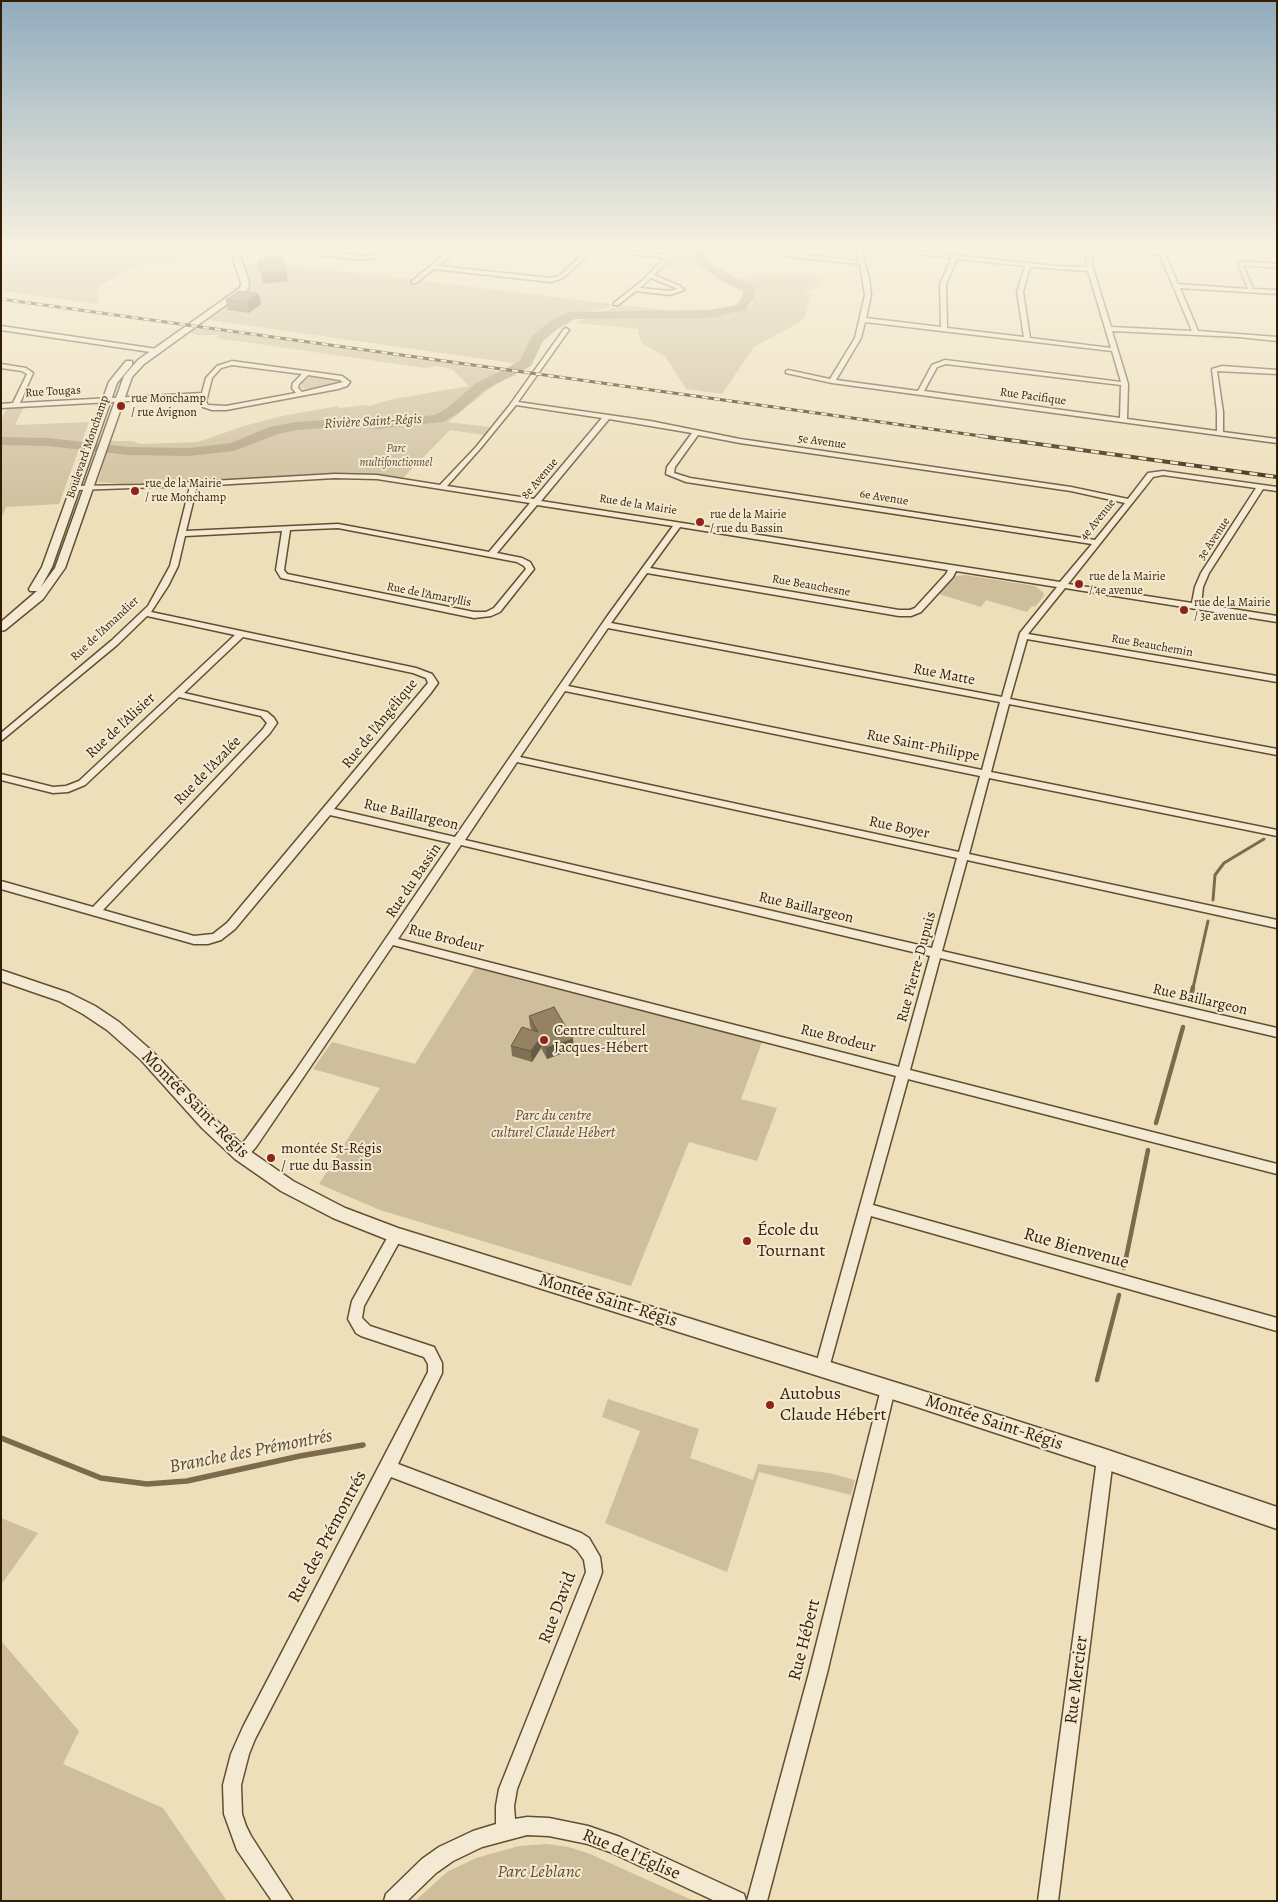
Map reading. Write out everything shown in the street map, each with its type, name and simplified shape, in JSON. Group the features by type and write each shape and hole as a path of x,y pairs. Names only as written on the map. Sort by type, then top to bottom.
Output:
{"street":[{"path":"66,338 157,351"},
{"name":"Boulevard Monchamp","path":"1,618 26,597 44,575 106,400 118,374 165,338"},
{"name":"Boulevard Monchamp","path":"1,628 33,602 54,578 62,563 118,400 131,372 176,338"},
{"path":"442,487 478,448 514,403 561,338"},
{"path":"832,381 857,338"},
{"path":"1008,338 1116,350"},
{"path":"1112,338 1125,384 1123,420"},
{"path":"1251,338 1277,340"},
{"path":"920,393 934,366 942,362 1125,384"},
{"path":"241,363 342,378 347,382 342,386 300,394 216,408 204,405 204,395 211,374 219,366 226,364 241,363"},
{"path":"1,366 24,369 30,373 16,405"},
{"path":"1220,433 1220,412 1214,370 1226,368 1277,372"},
{"name":"Rue Pacifique","path":"788,372 832,381 1277,441"},
{"path":"300,394 295,388 296,383 307,373"},
{"name":"Rue Tougas","path":"1,406 204,395"},
{"name":"5e Avenue","path":"514,403 607,417 740,441 1071,489 1128,501"},
{"name":"8e Avenue","path":"491,555 607,417"},
{"name":"6e Avenue","path":"696,432 671,467 670,474 697,481 1095,542"},
{"name":"4e Avenue","path":"1061,585 1128,501 1146,480 1156,474 1261,487"},
{"name":"Rue de la Mairie","path":"74,491 351,475 386,478 1277,620"},
{"name":"Rue de l'Amandier","path":"1,738 114,643 145,613 160,594 172,572 194,484"},
{"path":"1261,487 1277,489"},
{"name":"3e Avenue","path":"1196,607 1199,587 1205,573 1261,487"},
{"name":"Rue du Bassin","path":"241,1154 260,1132 606,625 678,524"},
{"name":"Rue de l'Amaryllis","path":"182,534 286,528 338,526 524,562 530,569 497,610 488,614 474,615 284,576 280,570 286,528"},
{"name":"Rue Beauchesne","path":"645,570 905,613 918,610 950,575 953,568"},
{"name":"Rue Pierre-Dupuis","path":"822,1368 1023,636 1026,629 1061,585"},
{"name":"Rue de l'Angélique","path":"94,912 194,940 212,939 221,935 231,926 328,811 433,683 429,676 416,671 145,613"},
{"name":"Rue Matte","path":"606,625 1277,752"},
{"name":"Rue de l'Alisier","path":"1,777 53,790 75,787 86,779 242,633"},
{"name":"Rue Beauchemin","path":"1023,636 1277,679"},
{"name":"Rue Saint-Philippe","path":"564,688 1277,832"},
{"name":"Rue de l'Azalée","path":"94,912 267,731 272,723 264,714 178,694"},
{"name":"Rue Boyer","path":"515,759 1277,924"},
{"name":"Rue Baillargeon","path":"328,811 1277,1033"},
{"path":"1,885 94,912"},
{"name":"Rue Brodeur","path":"391,941 1277,1169"},
{"name":"Montée Saint-Régis","path":"1,975 64,998 113,1026 147,1056 208,1123 241,1154 276,1180 339,1213 396,1235 888,1389 1105,1459 1277,1518"},
{"name":"Rue Bienvenue","path":"866,1209 1277,1325"},
{"name":"Rue des Prémontrés","path":"284,1901 244,1843 237,1828 232,1799 235,1770 248,1733 387,1468 436,1368 429,1352 361,1328 355,1318 357,1305 396,1235"},
{"name":"Rue Hébert","path":"757,1901 818,1673 888,1389"},
{"name":"Rue Mercier","path":"1048,1901 1105,1459"},
{"name":"Rue David","path":"387,1468 575,1539 583,1544 592,1557 594,1572 592,1578 508,1789 505,1806 506,1830"},
{"name":"Rue de l'Église","path":"393,1901 428,1866 446,1854 480,1838 527,1826 549,1827 588,1835 613,1844 737,1901"}],"green space":[{"name":"Parc multifonctionnel","path":"216,338 267,338 458,364 517,375 498,382 448,422 490,427 484,435 450,430 403,478 341,473 138,485 98,482 110,441 131,441 142,444 198,442 244,426 282,416 338,406 340,408 369,406 393,399 469,386 452,369 437,366 425,368"},
{"path":"334,338 533,338 528,352 520,364"},
{"path":"640,338 771,338 754,347 722,394 686,389 666,357 642,343"},
{"path":"313,376 334,379 338,382 337,384 314,390 301,388 302,380"},
{"path":"24,407 15,425 89,422 59,504 6,507 1,519 1,420 7,408"},
{"path":"965,575 1035,586 1043,592 1044,596 1035,607 1032,606 1027,612 986,600 981,607 939,594 956,576"},
{"name":"Parc du centre culturel Claude Hébert","path":"475,968 762,1042 741,1099 777,1108 757,1161 689,1142 631,1286 380,1210 319,1184 380,1088 313,1069 332,1042 415,1064"},
{"path":"608,1399 699,1429 690,1458 753,1480 758,1464 829,1473 855,1480 851,1495 759,1472 727,1572 605,1523 640,1431 602,1417"},
{"path":"1,1518 38,1533 1,1585"},
{"path":"1,1641 79,1731 63,1764 163,1808 227,1901 1,1901"},
{"name":"Parc Leblanc","path":"547,1844 569,1847 590,1854 694,1901 415,1901 447,1872 476,1858 519,1846"}],"building":[{"path":"554,1007 573,1039 546,1048 540,1038 531,1051 511,1046 522,1027 538,1032 529,1016"}],"waterway":[{"name":"Rivière Saint-Régis","path":"1,441 48,442 128,451 189,452 234,447 274,430 296,426 354,422 376,425 438,419 452,411 480,387 526,363 539,338"},
{"name":"Branche des Prémontrés","path":"1213,900 1215,875 1224,863 1264,839"},
{"name":"Branche des Prémontrés","path":"1193,988 1208,921"},
{"name":"Branche des Prémontrés","path":"1190,1001 1193,987"},
{"name":"Branche des Prémontrés","path":"1156,1123 1183,1027"},
{"name":"Branche des Prémontrés","path":"1124,1268 1148,1150"},
{"name":"Branche des Prémontrés","path":"1097,1380 1119,1295"},
{"name":"Branche des Prémontrés","path":"1,1438 101,1478 147,1484 187,1481 300,1456 363,1445"}],"railway":[{"path":"278,338 988,437"},
{"path":"980,436 1277,477"}],"place":[{"name":"rue Monchamp / rue Avignon","path":"121,406"},
{"name":"rue de la Mairie / rue Monchamp","path":"135,491"},
{"name":"rue de la Mairie / rue du Bassin","path":"700,522"},
{"name":"rue de la Mairie / 4e avenue","path":"1079,584"},
{"name":"rue de la Mairie / 3e avenue","path":"1184,610"},
{"name":"Centre culturel Jacques-Hébert","path":"544,1040"},
{"name":"montée St-Régis / rue du Bassin","path":"271,1158"},
{"name":"École du Tournant","path":"747,1241"},
{"name":"Autobus Claude Hébert","path":"770,1405"}]}
